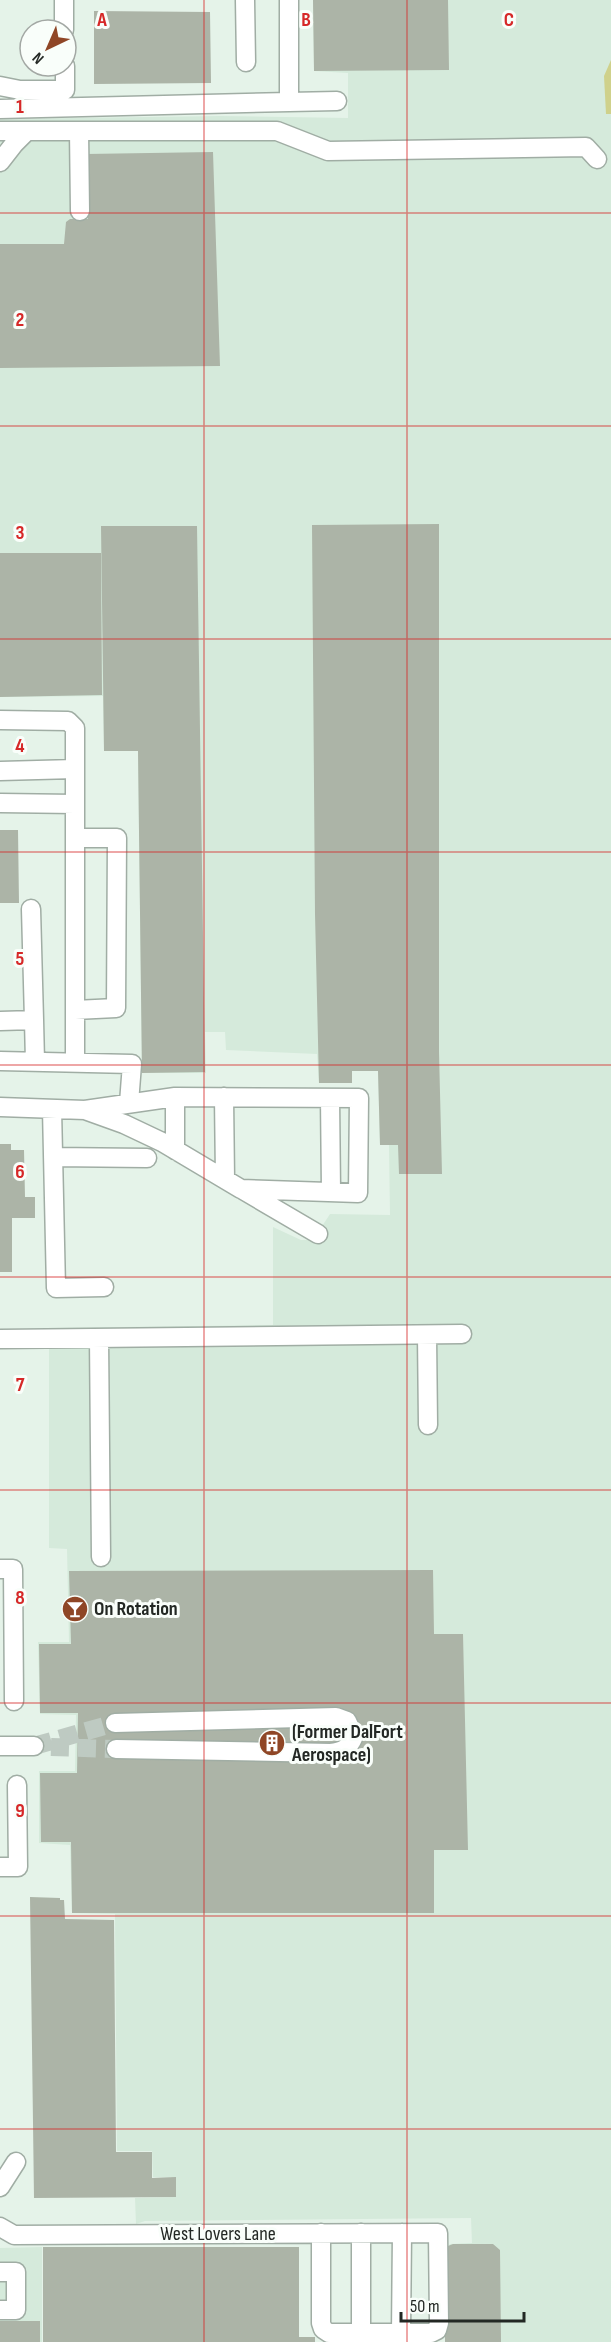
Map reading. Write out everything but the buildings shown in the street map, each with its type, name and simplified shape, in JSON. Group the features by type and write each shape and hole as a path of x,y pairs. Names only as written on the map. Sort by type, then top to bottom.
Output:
{"lane":[{"path":"64,0 64,18"},
{"path":"246,0 246,62"},
{"path":"289,0 289,102"},
{"path":"0,86 20,90 64,90 64,78"},
{"path":"0,109 337,101"},
{"path":"0,131 277,131 328,152 586,147 597,159"},
{"path":"0,162 27,131"},
{"path":"79,131 80,211"},
{"path":"0,720 68,721 75,728 75,1063"},
{"path":"0,771 75,769"},
{"path":"0,803 75,804"},
{"path":"75,838 117,838 116,1008 75,1010"},
{"path":"31,909 35,1062"},
{"path":"0,1021 34,1020"},
{"path":"0,1061 132,1064 129,1103"},
{"path":"175,1097 175,1150"},
{"path":"0,1107 85,1110 175,1097 359,1098 358,1193 241,1189"},
{"path":"224,1097 225,1179"},
{"path":"330,1098 332,1191"},
{"path":"52,1109 56,1288 104,1287"},
{"path":"85,1110 124,1124 175,1150 318,1233"},
{"path":"53,1157 147,1158"},
{"path":"0,1339 462,1334"},
{"path":"427,1335 428,1425"},
{"path":"99,1338 101,1557"},
{"path":"0,1569 14,1569 14,1701"},
{"path":"336,1717 347,1721 354,1736 350,1745 342,1751 331,1753 124,1749 124,1723 336,1717"},
{"path":"0,1746 34,1746"},
{"path":"0,1867 18,1867 17,1785"},
{"path":"0,2187 16,2162"},
{"name":"West Lovers Lane","path":"0,2227 14,2235 438,2233 439,2323 437,2330 431,2333 401,2333"},
{"path":"361,2233 361,2333"},
{"path":"321,2234 321,2323 323,2329 329,2333 401,2333 402,2233"},
{"path":"0,2272 16,2272 16,2310 0,2310"}],"shaded area":[{"path":"313,0 611,0 611,2342 445,2342 444,2254 450,2244 472,2243 471,2218 145,2221 136,2224 135,2198 176,2197 176,2178 153,2177 152,2151 117,2151 115,1914 72,1913 70,1845 39,1843 39,1771 75,1771 76,1715 40,1714 38,1642 69,1642 67,1549 49,1548 49,1328 273,1325 273,1227 301,1240 313,1240 330,1214 390,1215 389,1145 380,1145 378,1071 352,1071 352,1083 319,1083 317,1054 226,1050 225,1032 205,1032 206,1073 142,1073 138,751 104,751 103,696 0,697 0,119 220,116 348,118 348,73 314,71"},
{"path":"42,2247 42,2342 0,2342 0,2248"}],"green space":[{"path":"611,60 611,114 606,114 604,76"}],"tunnel":[{"path":"34,1746 115,1723"},
{"path":"51,1747 116,1749"}],"place":[{"name":"On Rotation","path":"75,1609"},
{"name":"(Former DalFort Aerospace)","path":"272,1743"}]}
